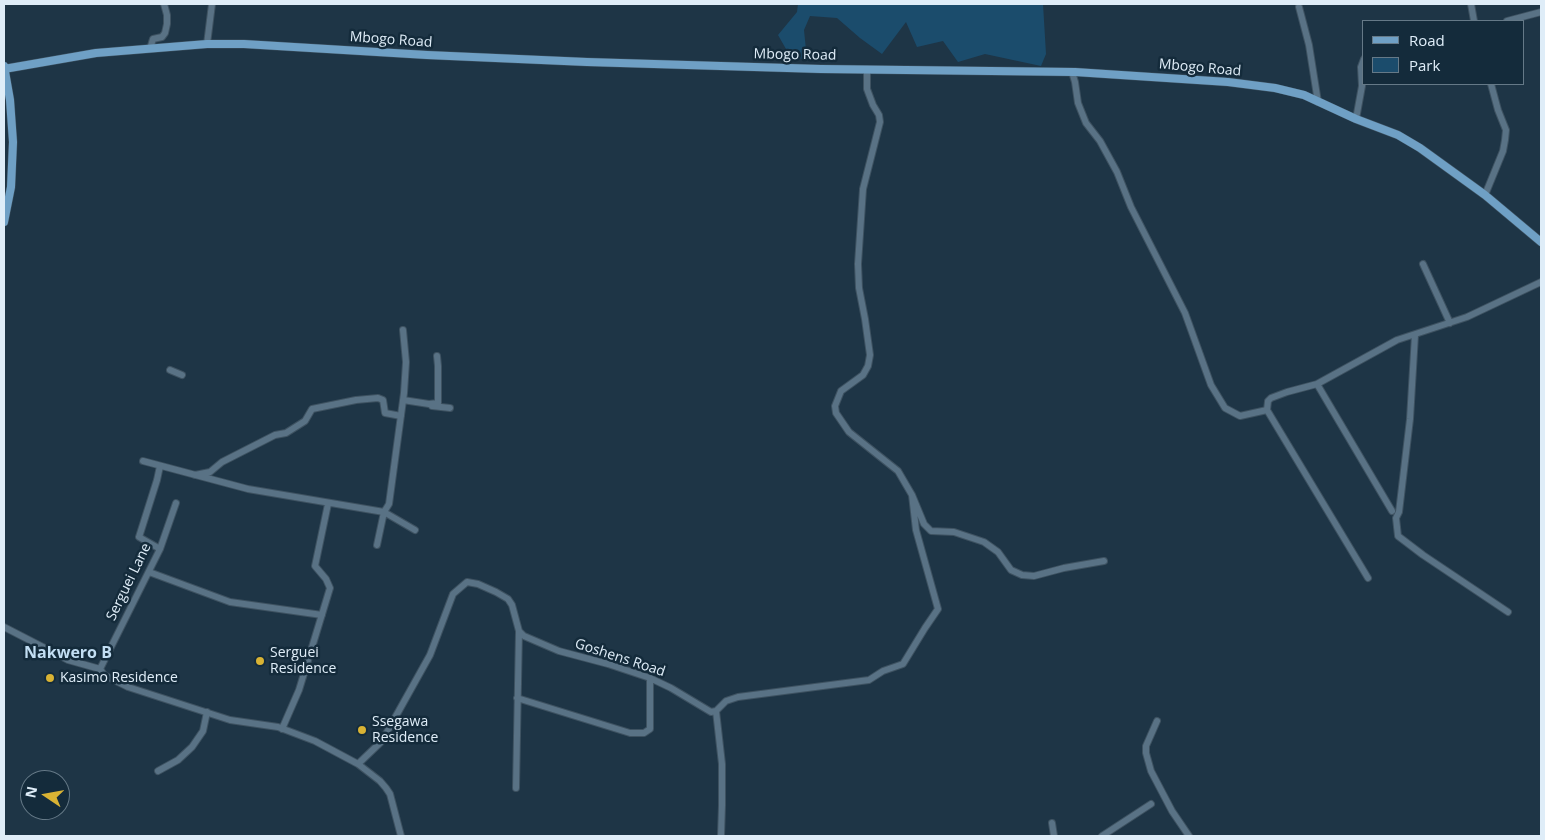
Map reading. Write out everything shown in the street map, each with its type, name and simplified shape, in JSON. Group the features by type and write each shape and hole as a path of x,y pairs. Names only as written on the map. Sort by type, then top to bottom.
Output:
{"main road":[{"name":"Mbogo Road","path":"4,68 96,53 150,48 207,44 272,44 427,55 587,62 1072,72 1228,82 1304,95 1405,140 1485,195 1541,242"},
{"path":"4,68 10,100 13,163 11,187 4,222"}],"street":[{"path":"150,48 152,39 162,37 168,24 164,4"},
{"path":"207,44 212,4"},
{"path":"1471,4 1474,20"},
{"path":"1299,7 1309,45 1318,102"},
{"path":"1512,20 1541,12"},
{"path":"1356,119 1362,86 1362,64"},
{"path":"867,69 867,89 879,115 880,122 863,190 858,264 859,288 870,355 868,366 863,375 841,391 835,406 836,413 849,432 898,471 928,529 937,532 954,532 984,542 998,552 1011,570 1016,573 1034,576 1064,568 1104,562"},
{"path":"1072,72 1078,103 1086,123 1100,141 1117,172 1131,207 1185,313 1211,385 1224,408 1240,416 1267,410"},
{"path":"1485,195 1506,140 1506,130 1491,85"},
{"path":"1423,264 1450,324"},
{"path":"1368,578 1267,410 1266,404 1271,398 1317,384 1397,340 1450,324 1541,282"},
{"path":"377,545 384,512 389,504 403,400 406,362 403,330"},
{"path":"1415,335 1410,419 1399,512 1396,518 1398,536 1508,612"},
{"path":"403,400 429,404 438,403 437,356"},
{"path":"170,370 182,375"},
{"path":"1317,384 1392,511"},
{"path":"194,476 210,472 222,462 275,435 286,433 304,422 312,409 356,400 378,398 383,400 385,414 401,416"},
{"path":"402,408 410,401 429,406 450,408"},
{"path":"144,461 248,489 384,512 415,530"},
{"path":"160,466 139,537 160,549"},
{"path":"720,836 722,764 716,711 726,701 738,696 870,680 884,671 903,664 924,628 938,609 916,530 912,495"},
{"name":"Serguei Lane","path":"100,669 160,549 176,504"},
{"path":"282,729 299,690 330,588 326,579 315,566 328,504"},
{"path":"149,572 230,602 322,615"},
{"path":"358,764 382,741 430,655 453,594 466,582 478,584 508,599 512,605 519,631 516,788"},
{"path":"4,627 14,634 68,660 100,669 104,675 128,687 230,720 282,729 315,741 358,764 380,780 390,794 401,836"},
{"name":"Goshens Road","path":"519,631 524,636 559,651 650,678 711,712 716,711"},
{"path":"518,698 630,733 644,733 650,728 650,678"},
{"path":"158,771 178,760 192,747 203,731 207,712"},
{"path":"1157,721 1146,746 1151,771 1172,811 1189,836"},
{"path":"1102,836 1151,804"},
{"path":"1052,823 1054,836"}],"green space":[{"path":"798,4 1043,4 1046,54 1041,66 985,54 958,62 943,41 917,47 906,22 882,54 837,18 810,16 804,30 807,60 790,56 778,35 797,12"}],"place":[{"name":"Serguei Residence","path":"260,661"},
{"name":"Kasimo Residence","path":"50,678"},
{"name":"Ssegawa Residence","path":"362,730"}],"district":[{"name":"Nakwero B","path":"68,653"}]}
